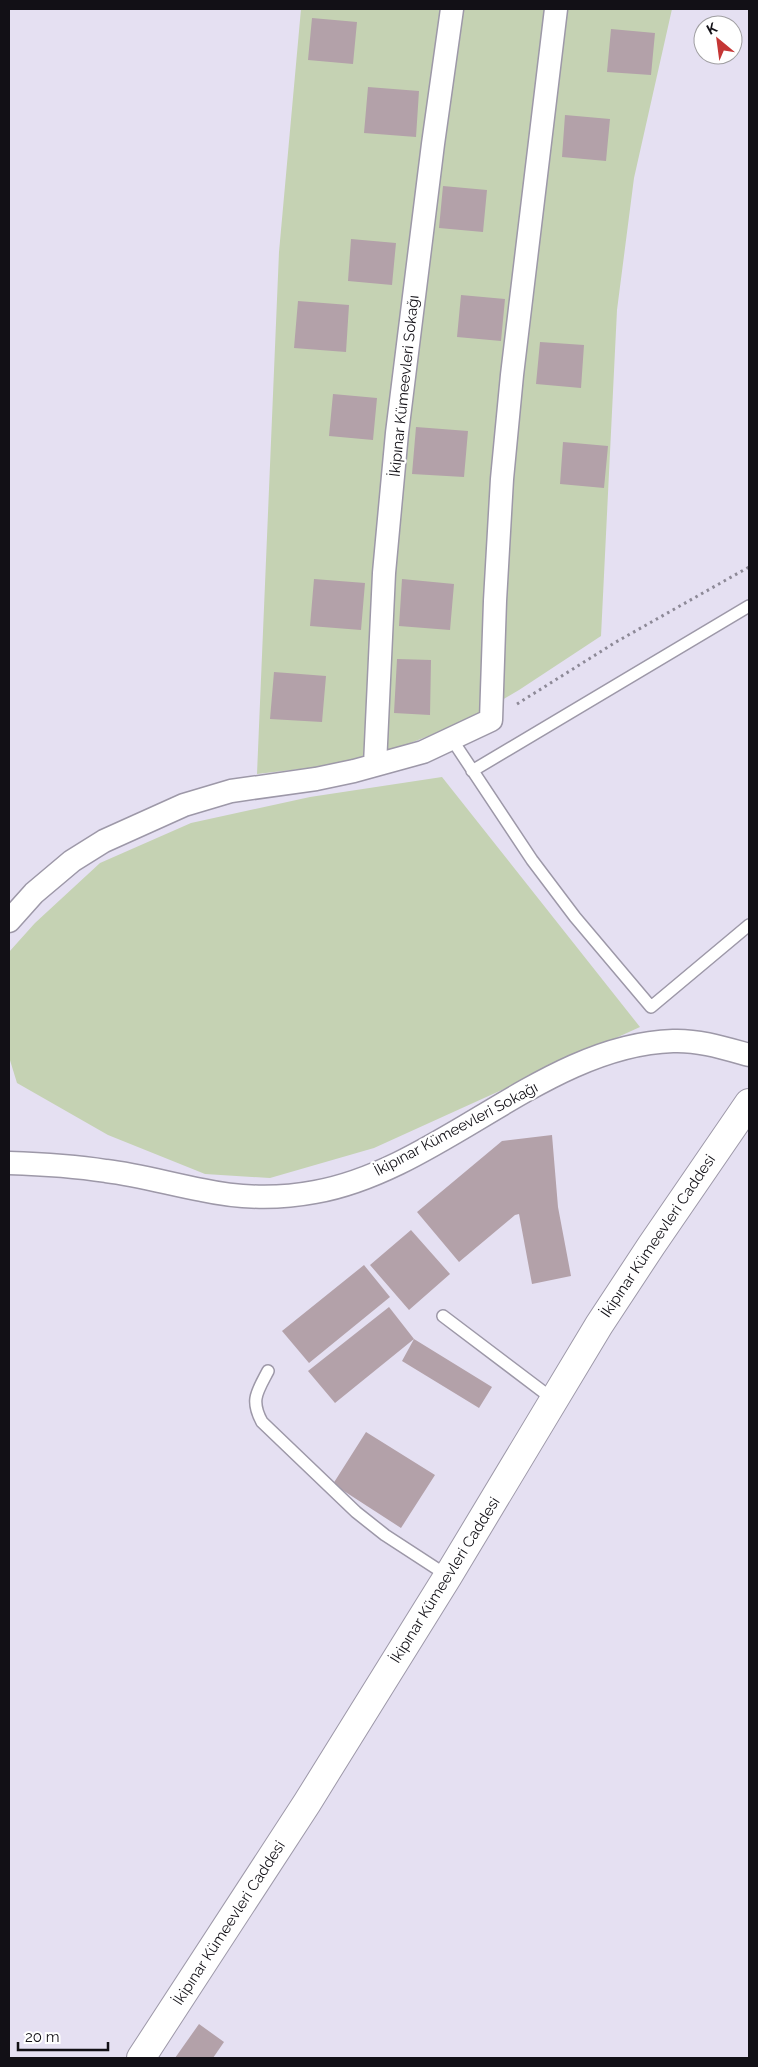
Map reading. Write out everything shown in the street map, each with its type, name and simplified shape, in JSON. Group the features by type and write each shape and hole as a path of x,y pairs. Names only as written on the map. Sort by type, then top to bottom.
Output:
{"street":[{"name":"İkipınar Kümeevleri Sokağı","path":"375,765 384,573 398,433 433,144 452,9"},
{"path":"9,921 34,893 72,861 104,841 184,805 231,791 316,779 423,752 491,720 502,479 512,375 556,9"},
{"name":"İkipınar Kümeevleri Sokağı","path":"9,1162 106,1170 203,1191 247,1196 280,1197 316,1192 350,1184 386,1169 429,1147 537,1085 575,1066 606,1054 642,1044 673,1040 713,1044 749,1055"},
{"name":"İkipınar Kümeevleri Caddesi","path":"141,2058 307,1802 448,1576 599,1325 749,1103"}],"lane":[{"path":"472,771 749,606"},
{"path":"451,738 542,874 651,1007 749,924"},
{"path":"443,1316 554,1400"},
{"path":"268,1371 256,1393 255,1408 262,1422 356,1512 448,1576"}],"path":[{"path":"491,720 616,642 749,567"}],"green space":[{"path":"301,9 672,9 634,178 617,310 601,636 519,690 465,722 392,750 326,766 257,774 279,252"},
{"path":"442,777 640,1027 374,1148 270,1178 205,1174 108,1135 17,1083 9,1057 9,952 35,923 100,863 191,823 310,797"}],"building":[{"path":"312,18 357,22 353,64 308,60"},
{"path":"611,29 655,33 651,75 607,72"},
{"path":"368,87 419,91 416,137 364,133"},
{"path":"565,115 610,119 606,161 562,157"},
{"path":"443,186 487,190 483,232 439,228"},
{"path":"351,239 396,243 392,285 348,281"},
{"path":"461,295 505,299 501,341 457,337"},
{"path":"298,301 349,305 346,352 294,348"},
{"path":"540,342 584,345 581,388 536,384"},
{"path":"333,394 377,398 373,440 329,436"},
{"path":"416,427 468,431 464,477 412,474"},
{"path":"563,442 608,446 604,488 560,484"},
{"path":"314,579 365,583 361,630 310,626"},
{"path":"402,579 454,584 450,630 399,626"},
{"path":"397,659 431,660 430,715 394,713"},
{"path":"274,672 326,676 322,722 270,719"},
{"path":"552,1135 558,1207 571,1276 532,1284 519,1214 515,1215 459,1262 417,1212 502,1141"},
{"path":"411,1230 450,1274 409,1310 370,1265"},
{"path":"364,1265 390,1297 309,1363 282,1331"},
{"path":"389,1307 414,1339 335,1403 308,1371"},
{"path":"414,1339 492,1387 479,1408 402,1361"},
{"path":"366,1432 435,1475 401,1528 333,1484"},
{"path":"199,2024 224,2042 213,2058 175,2058"}]}
